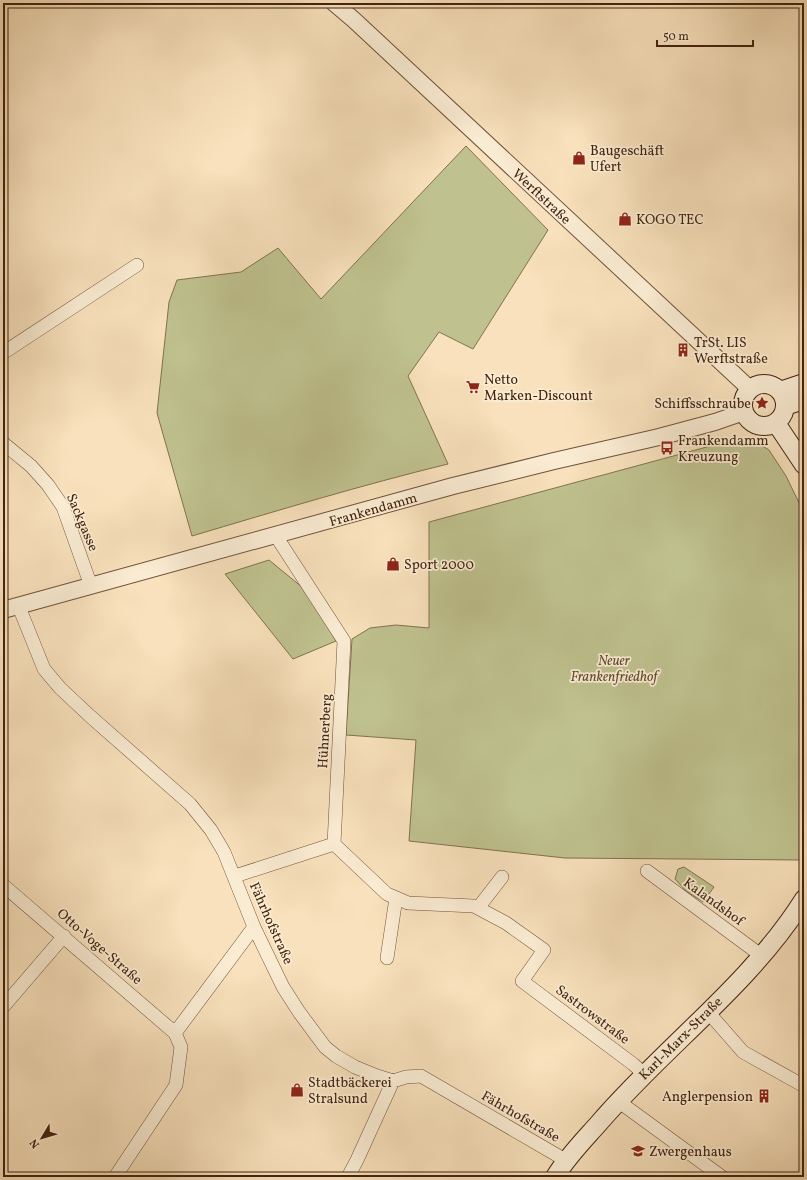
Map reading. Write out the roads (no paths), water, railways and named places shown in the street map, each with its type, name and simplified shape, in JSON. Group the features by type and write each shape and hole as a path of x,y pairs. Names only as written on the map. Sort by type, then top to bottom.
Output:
{"main road":[{"path":"782,399 804,383"},
{"path":"765,384 773,386 782,399 784,413 776,423 764,426 757,425 747,418 744,412 743,400 750,389 757,385 765,384"},
{"path":"782,399 804,400"},
{"path":"776,423 804,465"},
{"name":"Karl-Marx-Straße","path":"555,1177 618,1101 762,956 794,915 804,899"}],"street":[{"name":"Werftstraße","path":"334,3 750,389"},
{"path":"3,353 137,265"},
{"name":"Frankendamm","path":"3,610 19,607 453,486 568,457 665,435 716,422 744,412"},
{"name":"Sackgasse","path":"3,443 31,466 48,485 63,508 91,586"},
{"name":"Hühnerberg","path":"276,536 344,641 334,844"},
{"name":"Fährhofstraße","path":"19,607 44,669 60,688 190,804 211,830 224,852 235,876 254,927 283,987 298,1012 325,1047 336,1056 355,1067 393,1081 406,1077 421,1076 567,1161"},
{"path":"235,876 334,844 387,894 408,903 474,906 478,908 502,877"},
{"name":"Kalandshof","path":"647,871 762,956"},
{"name":"Otto-Voge-Straße","path":"3,885 175,1033"},
{"path":"387,958 396,898"},
{"name":"Sastrowstraße","path":"478,908 506,923 544,950 522,981 644,1074"},
{"path":"115,1177 176,1085 181,1047 175,1033 254,927"},
{"path":"3,1007 64,936"},
{"path":"708,1012 743,1052 804,1086"},
{"path":"348,1177 393,1081"},
{"path":"618,1101 722,1177"}],"place":[{"name":"Baugeschäft Ufert","path":"579,158"},
{"name":"KOGO TEC","path":"625,219"},
{"name":"TrSt. LIS Werftstraße","path":"683,350"},
{"name":"Netto Marken-Discount","path":"473,387"},
{"name":"Schiffsschraube","path":"762,403"},
{"name":"Frankendamm Kreuzung","path":"667,448"},
{"name":"Sport 2000","path":"393,564"},
{"name":"Stadtbäckerei Stralsund","path":"297,1090"},
{"name":"Anglerpension","path":"764,1096"},
{"name":"Zwergenhaus","path":"638,1151"}],"park label":[{"name":"Neuer Frankenfriedhof","path":"614,668"}]}
